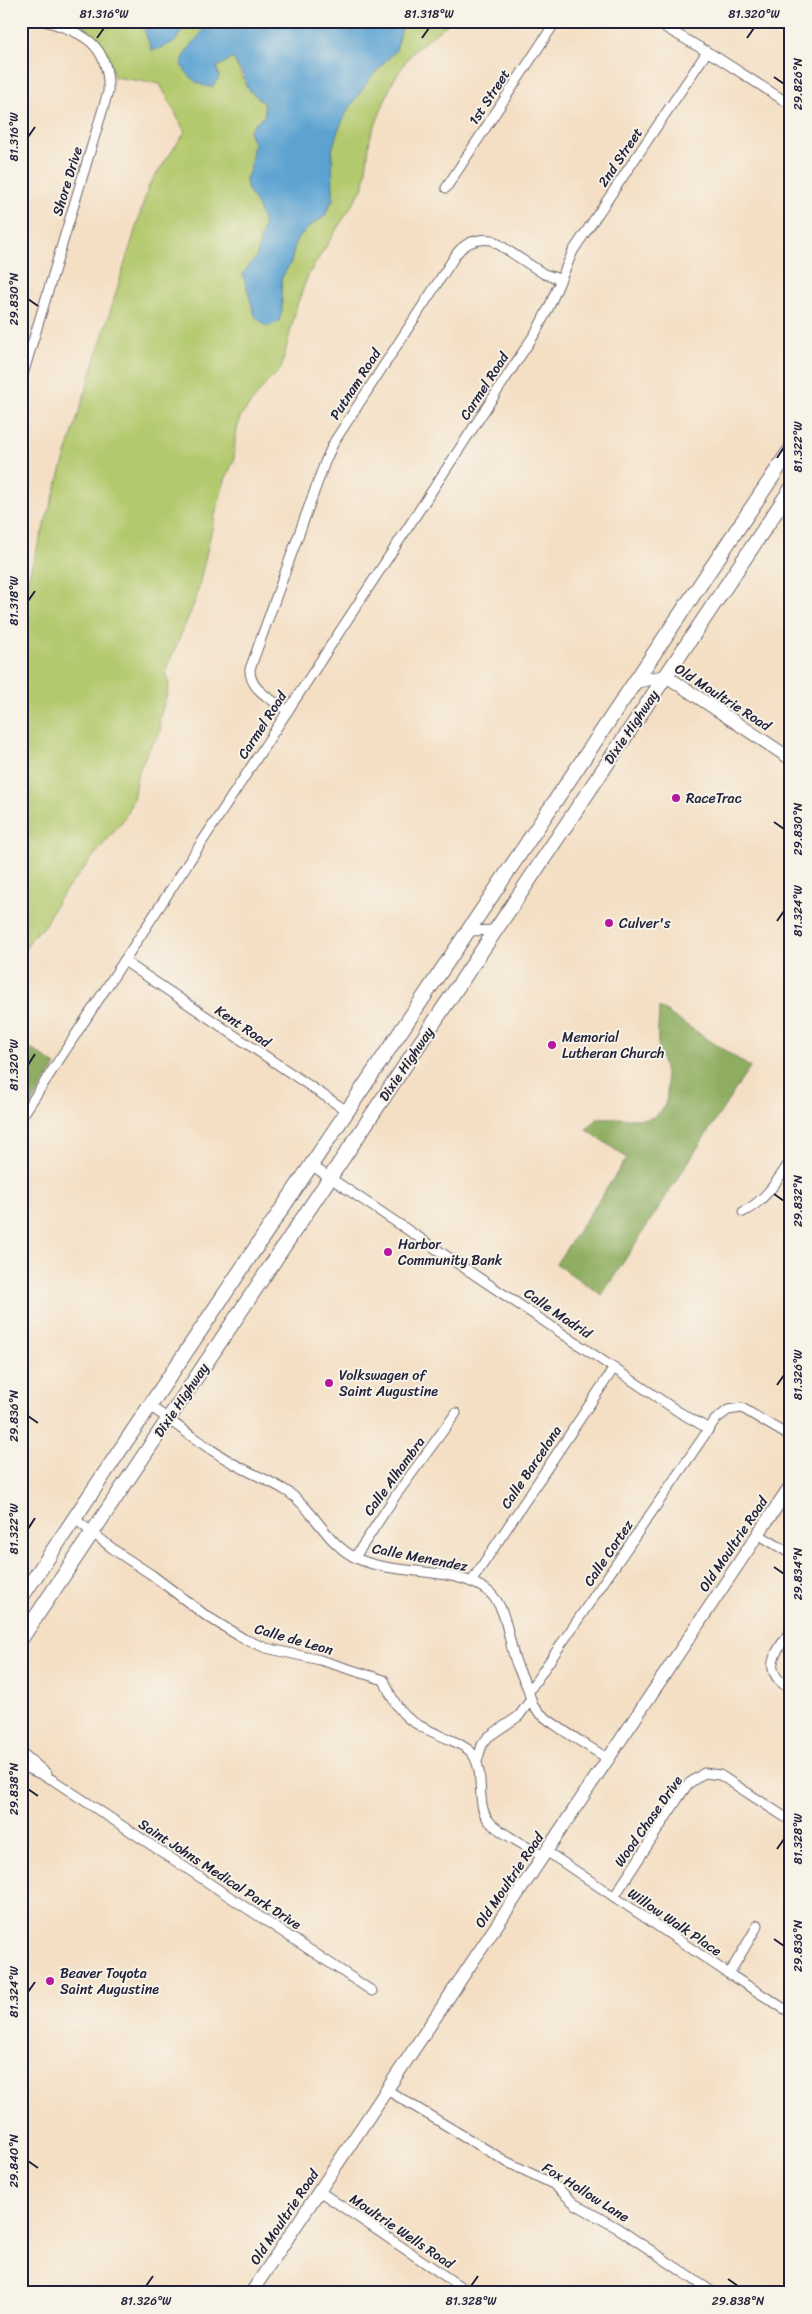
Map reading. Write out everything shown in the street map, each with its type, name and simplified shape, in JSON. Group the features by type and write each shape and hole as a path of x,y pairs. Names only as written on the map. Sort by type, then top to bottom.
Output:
{"main road":[{"path":"21,1598 791,449"},
{"name":"Dixie Highway","path":"21,1639 791,489"},
{"name":"Old Moultrie Road","path":"635,682 666,676 791,759"},
{"name":"Old Moultrie Road","path":"251,2293 791,1485"}],"street":[{"name":"Shore Drive","path":"21,381 108,92 106,67 95,44 66,27 44,21"},
{"name":"1st Street","path":"446,188 556,21"},
{"path":"654,21 791,105"},
{"name":"2nd Street","path":"560,279 573,251 707,52"},
{"name":"Putnam Road","path":"288,711 255,686 250,676 250,669 325,462 346,423 457,253 468,243 484,239 492,240 544,274 560,279"},
{"name":"Carmel Road","path":"21,1118 526,348 549,307 560,279"},
{"path":"468,931 496,930"},
{"name":"Kent Road","path":"124,961 347,1111"},
{"path":"743,1212 762,1200 791,1160"},
{"name":"Calle Madrid","path":"311,1165 679,1412 709,1429"},
{"name":"Calle Barcelona","path":"471,1582 614,1368"},
{"name":"Calle Menendez","path":"150,1406 229,1461 288,1492 304,1506 334,1542 355,1557 383,1566 443,1574 482,1586 494,1597 507,1628 517,1666 537,1711 608,1759"},
{"path":"709,1429 721,1414 736,1408 742,1408 791,1437"},
{"name":"Calle Alhambra","path":"355,1557 400,1488 456,1413"},
{"name":"Calle Cortez","path":"530,1695 709,1429"},
{"name":"Calle de Leon","path":"75,1519 205,1615 244,1639 266,1648 320,1660 384,1680 392,1701 406,1718 468,1749 477,1761"},
{"path":"758,1534 791,1554"},
{"path":"791,1630 776,1652 772,1671 777,1680 791,1690"},
{"path":"530,1695 519,1716 488,1737 482,1745 477,1761 483,1803 489,1822 545,1854"},
{"name":"Saint Johns Medical Park Drive","path":"21,1752 53,1780 372,1991"},
{"name":"Saint Johns Medical Park Drive","path":"21,1765 53,1780"},
{"name":"Wood Chase Drive","path":"614,1897 679,1796 688,1784 704,1773 720,1775 791,1821"},
{"name":"Willow Walk Place","path":"545,1854 791,2013"},
{"path":"729,1974 758,1925"},
{"name":"Fox Hollow Lane","path":"387,2090 507,2162 554,2184 575,2204 619,2229 714,2293"},
{"name":"Moultrie Wells Road","path":"319,2191 470,2293"}],"green space":[{"path":"60,21 143,21 143,27 175,42 187,21 211,21 207,29 217,67 233,58 247,88 264,103 265,116 257,121 249,131 254,142 250,171 246,179 248,190 258,207 264,224 257,256 243,274 255,316 282,311 281,279 291,262 296,240 311,225 324,217 333,199 332,150 347,111 371,77 396,50 401,31 406,23 449,23 417,48 408,58 392,83 370,138 364,186 308,275 297,305 281,369 265,385 240,417 235,439 234,460 225,480 215,515 196,599 166,670 169,687 159,720 161,731 147,752 137,776 133,799 124,819 58,900 43,928 33,935 21,958 21,601 149,185 185,132 160,84 114,77 107,54 97,41 79,29"},
{"path":"659,1007 750,1067 602,1295 556,1264 627,1158 586,1129 598,1118 648,1119 658,1114 664,1106 667,1096 667,1085 658,1043"},
{"path":"21,1042 56,1065 21,1121"}],"water":[{"path":"143,21 187,21 175,42 152,51 143,27"},
{"path":"211,21 410,21 406,23 401,31 396,50 371,77 347,111 332,150 333,199 324,217 311,225 296,240 291,262 281,279 282,311 279,321 267,327 255,316 243,274 257,256 264,224 258,207 248,190 246,179 250,170 254,143 249,131 257,121 265,116 264,103 247,88 245,78 233,58 217,67 219,78 212,87 198,83 181,65 186,52"}],"place":[{"name":"RaceTrac","path":"676,798"},
{"name":"Culver's","path":"609,923"},
{"name":"Memorial Lutheran Church","path":"552,1045"},
{"name":"Harbor Community Bank","path":"388,1252"},
{"name":"Volkswagen of Saint Augustine","path":"329,1383"},
{"name":"Beaver Toyota Saint Augustine","path":"50,1981"}]}
